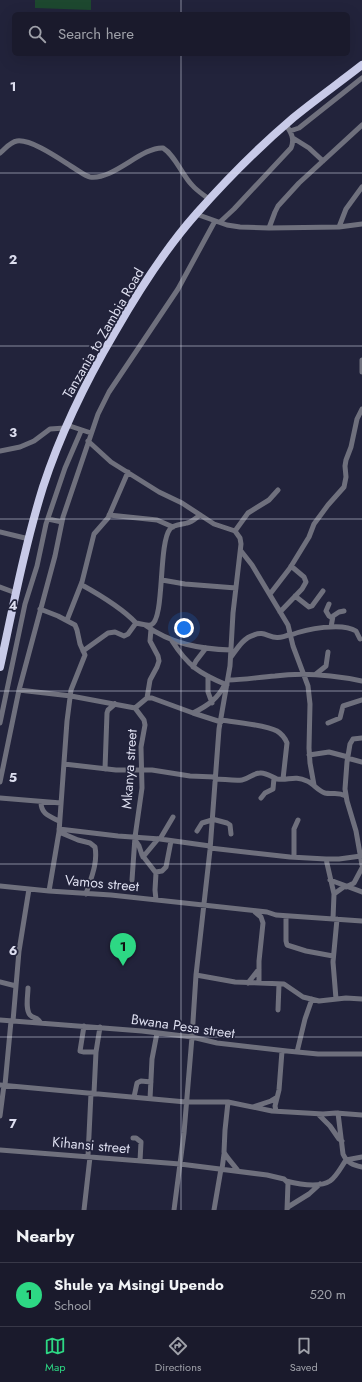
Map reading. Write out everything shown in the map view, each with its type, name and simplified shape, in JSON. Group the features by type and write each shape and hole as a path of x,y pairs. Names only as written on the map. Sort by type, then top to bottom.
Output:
{"highway":[{"name":"Tanzania to Zambia Road","path":"0,667 29,539 44,486 66,427 93,369 133,299 165,254 209,199 261,147 288,128 362,65"}],"street":[{"path":"322,161 309,148 293,138 288,128 299,128 362,78"},
{"path":"269,228 278,206 322,161 362,126"},
{"path":"0,782 19,690 62,522 88,441 109,392 178,289 217,222 286,153 292,145 293,138"},
{"path":"0,153 10,144 17,141 25,142 38,147 90,177 100,176 126,165 154,149 163,148 171,155 192,186 209,199"},
{"path":"339,227 346,209 362,188"},
{"path":"196,214 227,225 240,227 339,227 362,224"},
{"path":"362,360 362,372"},
{"path":"270,594 291,566 309,537 314,524 344,487 346,477 346,460 351,447 357,419 362,409"},
{"path":"0,451 20,447 34,441 50,429 66,427 91,433"},
{"path":"0,723 7,696 12,664 25,604 37,566 48,519 65,468 81,430"},
{"path":"88,441 111,462 159,492 182,503 214,524 236,531 240,538 241,551 238,565 231,650 221,721 210,847 196,975 184,1133 174,1210"},
{"path":"67,620 82,585 92,538 109,515 128,472"},
{"path":"236,531 248,513 269,500 278,490"},
{"path":"109,515 157,520 173,527 187,524 200,515"},
{"path":"48,519 62,522"},
{"path":"82,585 107,600 136,623 151,625 155,623 157,619 162,580 163,559 168,533 173,527"},
{"path":"0,532 29,539"},
{"path":"241,551 252,565 288,624 308,686 310,704 309,755 314,785"},
{"path":"280,612 302,589 306,580 302,574 291,566"},
{"path":"162,580 185,584 236,588"},
{"path":"0,587 16,593"},
{"path":"296,596 309,607 312,606 323,591"},
{"path":"329,604 326,611 328,616 332,618"},
{"path":"40,609 67,620 75,625 78,630 80,644 85,655 84,661 71,690 59,830 49,891"},
{"path":"331,627 332,618 336,614 344,611"},
{"path":"83,651 108,633 115,632 124,636 128,634 136,623"},
{"path":"145,624 172,641 181,644 231,650"},
{"path":"230,657 243,641 253,635 259,634 277,638 290,634 331,627 354,630 360,639"},
{"path":"19,690 71,696 135,708 147,698 150,680 159,661 150,641 151,629"},
{"path":"172,641 184,658 194,667 208,676 227,683 275,676 315,674 362,681"},
{"path":"194,667 196,660 206,648"},
{"path":"315,674 326,666 328,652"},
{"path":"208,676 208,692 212,703"},
{"path":"193,713 212,703 222,692 227,683"},
{"path":"147,698 152,698 193,713 221,721 264,727 277,731 287,743 283,779"},
{"path":"328,723 340,718 343,706 362,700"},
{"path":"104,768 107,713 114,704"},
{"name":"Mkanya street","path":"132,880 135,838 142,788 141,747 145,726 144,720 135,708"},
{"path":"334,894 346,886 354,883 362,867 356,830 346,796 345,781 351,741 356,738 362,738"},
{"path":"0,751 6,751"},
{"path":"309,755 329,752 362,762"},
{"path":"64,764 116,770 166,771 190,776 242,780 259,773 274,778 300,778 314,785 326,794 335,792 346,796"},
{"path":"261,798 265,793 273,789 274,778"},
{"path":"335,792 345,781"},
{"path":"0,798 61,803"},
{"path":"41,802 41,810 59,820"},
{"path":"143,857 159,839 174,817"},
{"path":"197,831 202,823 212,820 227,823 230,826 231,834"},
{"path":"294,858 294,830 298,820"},
{"path":"59,830 159,839 294,858 339,859 361,856"},
{"path":"59,830 78,840 90,843 95,847 96,858 94,869 86,894"},
{"path":"135,838 143,857 156,872 156,900"},
{"path":"156,872 162,871 166,867 171,841"},
{"path":"326,859 334,894 335,919 333,956 336,999"},
{"path":"330,880 362,892"},
{"name":"Vamos street","path":"0,886 156,900 254,912 267,912 286,916 362,921"},
{"path":"0,1116 19,951 29,889"},
{"path":"254,912 261,917 264,923 260,947 259,983"},
{"path":"286,916 287,945 306,951 333,956"},
{"path":"248,983 259,969"},
{"path":"196,975 217,980 284,984 303,997 319,1001 336,999 362,999"},
{"path":"0,982 16,986"},
{"path":"278,1010 279,984"},
{"path":"28,988 29,1013 38,1018 41,1023"},
{"path":"297,1052 305,1019 312,999"},
{"name":"Bwana Pesa street","path":"0,1020 100,1027 157,1033 192,1037 218,1043 282,1051 318,1054 362,1054"},
{"path":"84,1026 80,1051 96,1052"},
{"path":"84,1210 96,1052 100,1027"},
{"path":"150,1099 152,1059 157,1033"},
{"path":"276,1111 276,1098 279,1090 282,1051"},
{"path":"134,1097 137,1083 142,1081 151,1082"},
{"path":"3,1085 186,1102 228,1102 276,1111 362,1115"},
{"path":"252,1107 276,1098"},
{"path":"214,1210 224,1153 228,1102"},
{"path":"338,1113 346,1160 351,1164 362,1167"},
{"path":"318,1114 342,1141"},
{"path":"133,1138 136,1138 141,1142 140,1161"},
{"name":"Kihansi street","path":"0,1150 180,1164 268,1174 299,1184 321,1184"},
{"path":"224,1153 238,1171"},
{"path":"288,1208 321,1184 330,1181 346,1160 362,1157"},
{"path":"286,1181 288,1183 288,1208"}],"green space":[{"path":"35,0 91,0 91,10 35,8"}],"place":[{"name":"Shule ya Msingi Upendo","path":"123,966"}]}
